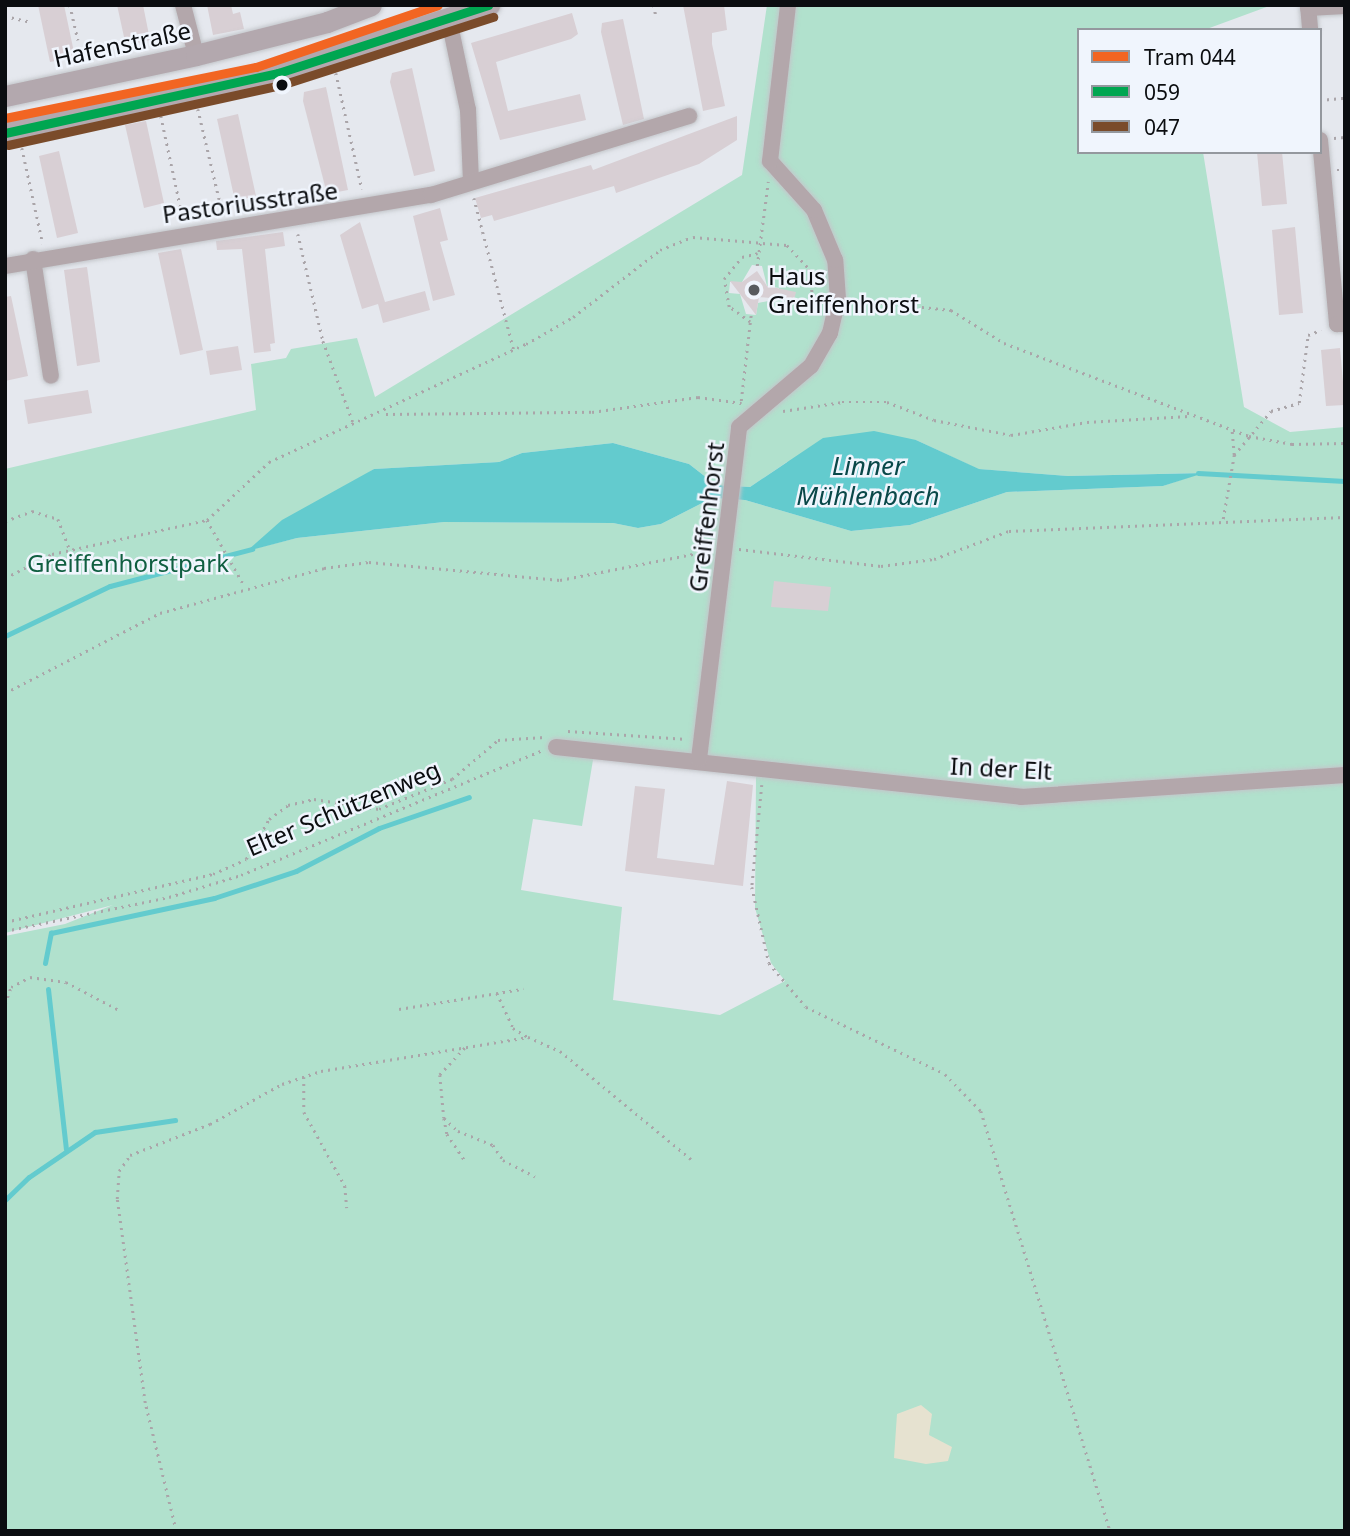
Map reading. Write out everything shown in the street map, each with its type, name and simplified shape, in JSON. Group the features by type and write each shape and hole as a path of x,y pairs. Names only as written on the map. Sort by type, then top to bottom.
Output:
{"main road":[{"name":"Hafenstraße","path":"5,96 196,55 327,22 370,5"},
{"path":"13,137 278,73 489,5"}],"street":[{"path":"183,5 196,55"},
{"path":"770,161 788,5"},
{"path":"1310,28 1308,6 1345,6"},
{"path":"449,20 468,110 471,181"},
{"name":"Pastoriusstraße","path":"5,266 226,227 366,208 557,161 689,116"},
{"path":"1322,154 1341,324"},
{"name":"Greiffenhorst","path":"699,759 739,427 811,366 830,334 838,299 835,260 814,210 770,161"},
{"path":"40,258 51,376"},
{"path":"556,747 699,759"},
{"name":"In der Elt","path":"699,759 1021,797 1345,775"}],"path":[{"path":"70,5 78,40"},
{"path":"653,5 656,16"},
{"path":"5,16 31,22"},
{"path":"336,73 366,208"},
{"path":"1322,100 1345,98"},
{"path":"198,105 226,227"},
{"path":"160,113 186,234"},
{"path":"13,137 40,258"},
{"path":"757,266 770,161"},
{"path":"471,181 514,350"},
{"path":"295,218 323,341 353,422"},
{"path":"5,578 70,550 208,520 269,462 353,422 383,414 514,350 573,317 660,250 693,237 787,245 809,269 813,296 951,310 1004,343 1249,436 1292,444 1345,443"},
{"path":"750,322 729,307 724,279 741,257 758,253"},
{"path":"383,414 592,412 698,397 741,402 751,314"},
{"path":"1234,455 1270,411 1299,403 1308,335 1341,324"},
{"path":"761,408 789,412 842,402 887,402 934,420 1011,435 1087,422 1191,416"},
{"path":"1223,519 1234,455 1231,430"},
{"path":"5,521 32,511 58,519 70,550"},
{"path":"5,693 160,613 246,587 369,562 560,580 726,547 881,566 934,559 1009,531 1223,519 1345,517"},
{"path":"208,520 246,587"},
{"path":"5,922 213,874 246,859 269,818 288,805 314,799 379,809 452,779 498,740 579,728 701,740"},
{"name":"Elter Schützenweg","path":"5,931 169,897 240,875 556,747"},
{"path":"764,768 751,887 769,963 806,1007 945,1074 981,1111 1110,1531"},
{"path":"5,1004 11,987 30,976 74,985 119,1010"},
{"path":"399,1009 523,989"},
{"path":"498,993 513,1028 560,1051 691,1159"},
{"path":"176,1531 142,1381 117,1199 119,1171 139,1149 210,1125 304,1076 345,1064 528,1037"},
{"path":"465,1161 447,1134 440,1075 466,1046"},
{"path":"304,1076 304,1112 345,1186 347,1208"},
{"path":"444,1118 458,1131 493,1145 503,1160 535,1176"}],"green space":[{"name":"Greiffenhorstpark","path":"767,5 1272,5 1209,28 1077,28 1077,154 1203,154 1244,407 1290,432 1345,427 1345,1531 5,1531 5,936 65,924 113,905 5,933 5,469 256,410 251,364 286,358 291,349 357,338 375,397 742,175","holes":["752,265 762,266 767,286 779,288 778,299 758,303 756,315 746,314 740,294 729,293 730,282 742,282","916,440 978,469 1068,476 1201,473 1163,486 1007,492 910,525 851,531 745,500 712,498 661,524 638,528 613,523 444,522 297,538 249,550 374,469 499,462 522,453 613,443 689,464 716,485 750,487 787,462","594,754 756,776 755,908 771,963 785,981 720,1015 613,1000 622,907 521,890 533,819 582,826"]}],"sand":[{"path":"921,1405 932,1414 929,1435 952,1447 948,1461 926,1464 894,1458 897,1414"}],"water":[{"name":"Linner Mühlenbach","path":"874,431 916,440 979,469 1068,476 1204,473 1163,486 1007,492 910,525 851,531 745,500 712,498 661,524 638,528 613,523 444,522 297,538 247,551 282,520 374,469 499,462 522,453 613,443 689,464 716,485 750,487 823,438"}],"building":[{"path":"38,5 64,5 75,57 50,62"},
{"path":"117,5 143,5 150,40 126,46"},
{"path":"207,5 231,5 233,14 240,12 244,29 213,35"},
{"path":"683,5 724,5 727,30 712,33 712,44 725,106 703,111"},
{"path":"572,13 578,34 571,39 496,62 508,111 580,94 586,120 500,140 471,43"},
{"path":"623,19 644,119 623,125 601,32 602,23"},
{"path":"412,68 435,171 414,176 390,82 392,73"},
{"path":"326,87 348,190 327,194 303,101 304,92"},
{"path":"238,114 256,196 235,201 217,119"},
{"path":"737,116 737,140 699,164 616,193 614,186 494,221 492,215 481,218 475,198 591,165 593,170"},
{"path":"146,121 164,203 144,208 125,125"},
{"path":"59,151 78,233 57,238 39,156"},
{"path":"1257,154 1282,154 1287,204 1262,206"},
{"path":"440,208 448,240 440,242 455,295 433,301 413,216"},
{"path":"360,222 385,302 425,291 430,310 383,323 378,304 362,309 340,235"},
{"path":"1295,227 1303,313 1279,315 1272,230"},
{"path":"283,232 285,246 265,249 275,343 270,344 271,351 254,353 242,249 217,250 216,241"},
{"path":"181,249 203,350 180,355 158,253"},
{"path":"87,267 100,362 77,366 64,270"},
{"name":"Haus Greiffenhorst","path":"757,271 767,286 796,292 794,300 759,297 756,315 730,281 742,282"},
{"path":"11,296 28,376 5,381 5,297"},
{"path":"238,346 242,370 210,375 206,351"},
{"path":"1340,348 1345,405 1326,406 1321,350"},
{"path":"88,390 92,413 28,424 24,400"},
{"path":"774,581 831,587 828,611 771,607"},
{"path":"727,781 753,785 743,886 625,871 635,786 665,789 657,858 714,865"}],"waterway":[{"name":"Linner Mühlenbach","path":"1198,473 1345,481"},
{"name":"Linner Mühlenbach","path":"5,636 110,586 252,549"},
{"path":"45,963 51,933 214,898 296,871 379,828 469,797"},
{"path":"48,989 66,1149"},
{"path":"5,1200 29,1177 95,1132 175,1120"}],"tram line":[{"name":"044","path":"5,118 256,67 438,5"}],"transit line":[{"name":"059","path":"5,133 278,73 488,5"},
{"name":"047","path":"8,145 281,85 493,17"}],"place":[{"name":"Haus Greiffenhorst","path":"754,290"}]}
